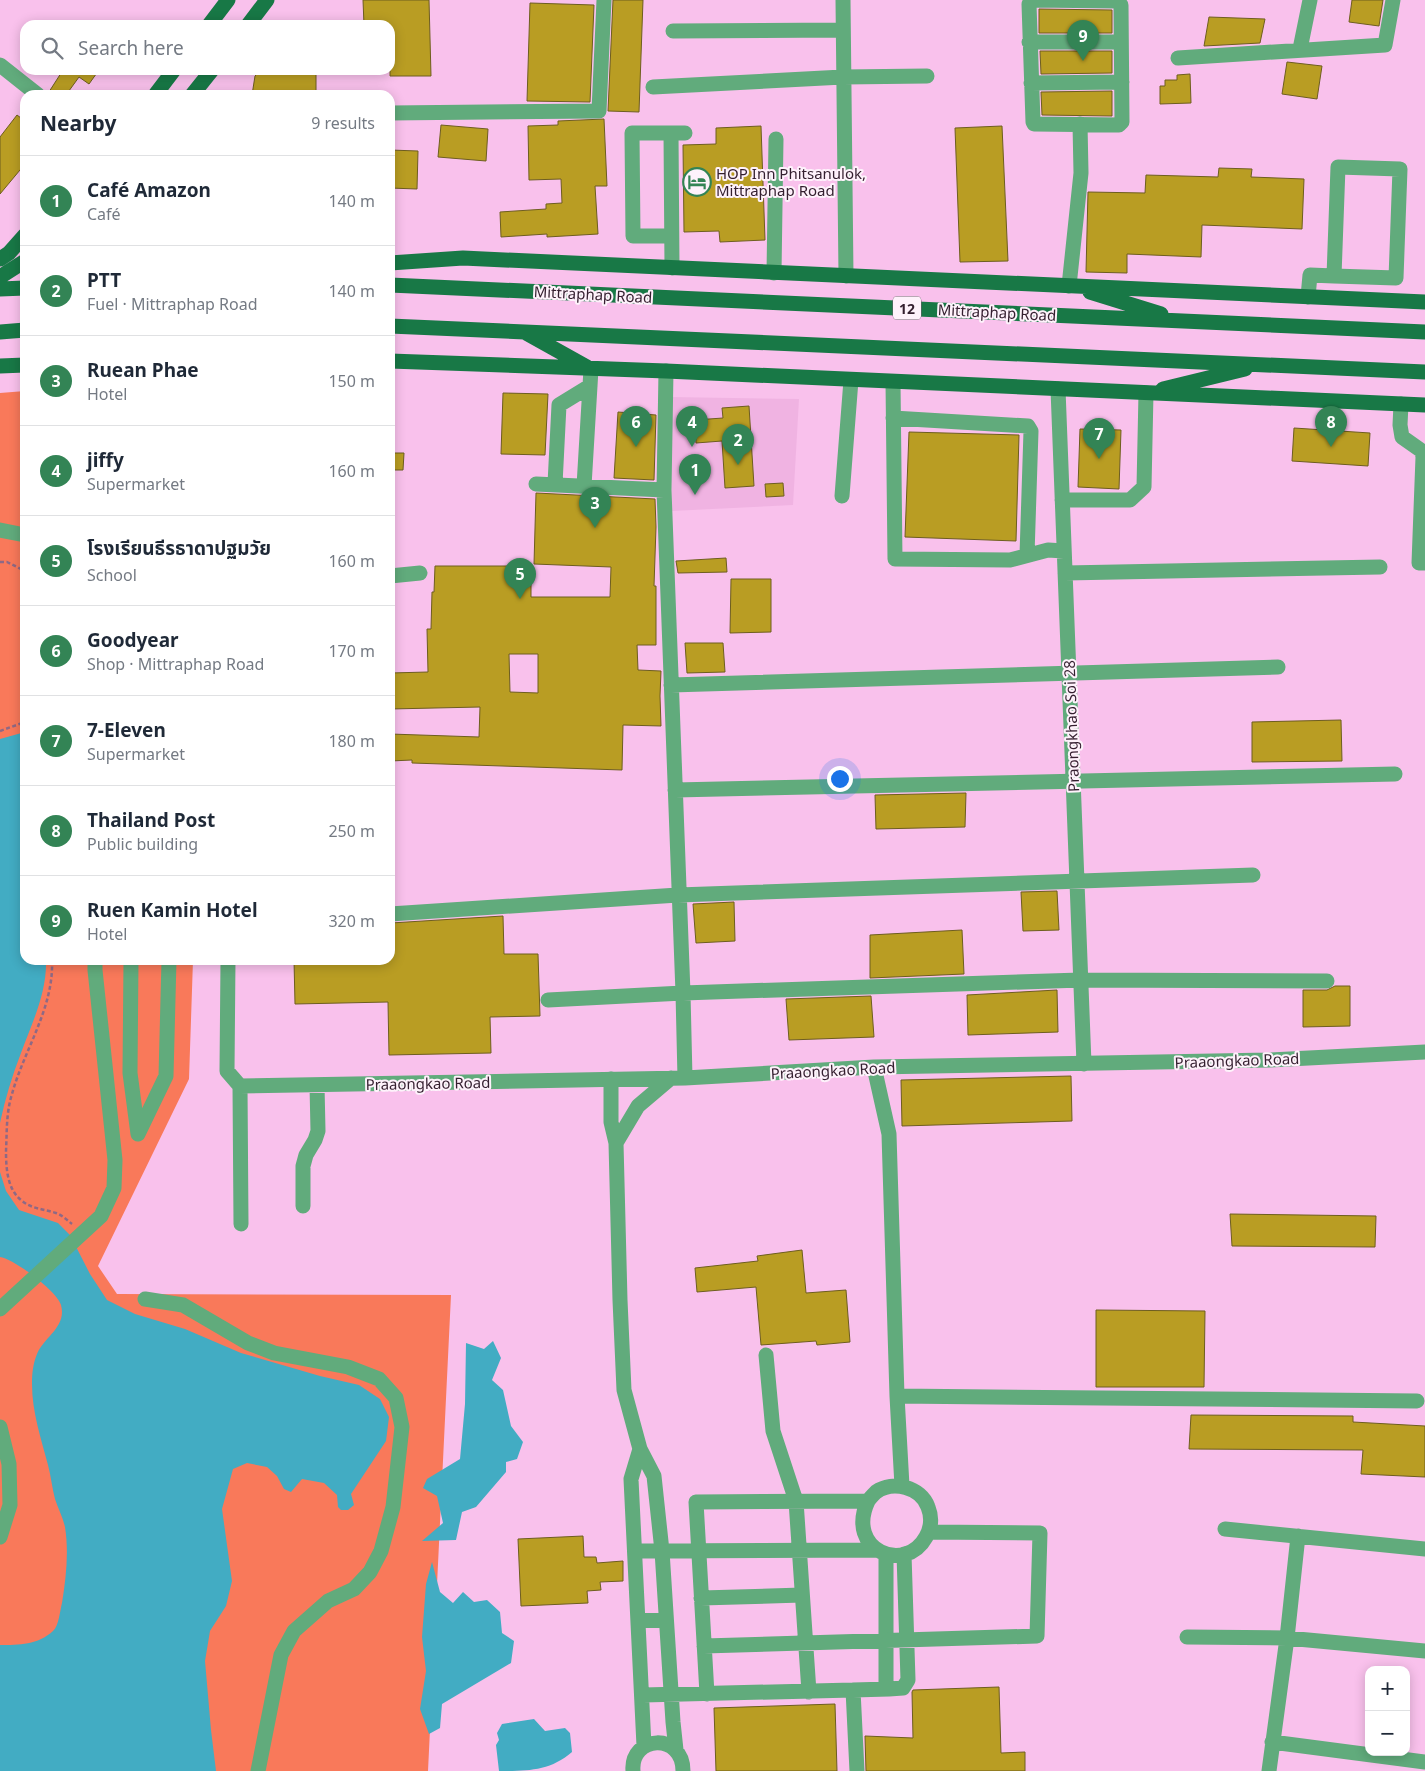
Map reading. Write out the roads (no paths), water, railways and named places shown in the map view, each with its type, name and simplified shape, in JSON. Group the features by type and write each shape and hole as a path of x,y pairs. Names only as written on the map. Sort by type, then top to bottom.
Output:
{"main road":[{"path":"213,20 228,0"},
{"path":"252,20 268,0"},
{"path":"159,90 170,75"},
{"path":"197,90 208,75"},
{"path":"0,260 20,241"},
{"path":"395,263 463,258 1425,302"},
{"path":"0,277 20,264"},
{"name":"Mittraphap Road","path":"395,285 1425,332"},
{"path":"1069,286 1183,321"},
{"path":"0,290 20,288"},
{"path":"395,326 1425,372"},
{"path":"0,332 20,330"},
{"path":"522,331 590,369"},
{"path":"395,361 666,371 1425,405"},
{"path":"0,366 20,365"},
{"path":"1146,393 1261,365"}],"street":[{"path":"395,113 599,111 604,0"},
{"path":"843,0 846,276"},
{"path":"1300,49 1310,0"},
{"path":"1178,58 1300,49 1385,46 1393,0"},
{"path":"1031,1 1120,2 1122,42 1121,124 1034,124 1032,120 1029,42 1029,4 1031,1"},
{"path":"672,31 843,30"},
{"path":"1029,42 1122,42"},
{"path":"0,65 32,90"},
{"path":"653,87 844,77 927,76"},
{"path":"1031,83 1122,82"},
{"path":"1069,286 1081,173 1080,124"},
{"path":"672,236 632,236 632,133 678,133 672,268"},
{"path":"774,272 776,139"},
{"path":"1308,297 1310,275 1334,276 1396,278 1400,170 1338,167 1334,276"},
{"path":"584,486 590,369"},
{"path":"616,1143 638,1106 678,1078 684,993 678,895 664,490 666,371"},
{"path":"842,496 850,380"},
{"path":"893,382 895,560 1010,560 1048,550 1064,551"},
{"path":"555,484 559,406 590,386"},
{"name":"Praongkhao Soi 28","path":"1058,389 1084,1064"},
{"path":"1062,500 1130,500 1144,486 1146,393"},
{"path":"1402,404 1400,425 1402,437 1422,451 1424,457 1418,563 1425,563"},
{"path":"893,418 1028,426 1031,431 1027,555"},
{"path":"536,484 664,490"},
{"path":"0,530 20,534"},
{"path":"1065,573 1380,567"},
{"path":"395,576 420,573"},
{"path":"671,685 1278,667"},
{"path":"675,790 1395,774"},
{"path":"395,914 678,895 1253,875"},
{"path":"0,1309 101,1216 114,1188 115,1160 95,965"},
{"path":"131,965 130,1073 138,1134 166,1076 169,965"},
{"path":"228,965 226,1071 240,1086 241,1224"},
{"path":"548,1000 684,993 1081,980 1327,981"},
{"name":"Praaongkao Road","path":"240,1086 678,1078 874,1067 1270,1060 1425,1052"},
{"path":"874,1067 889,1134 896,1396 902,1486"},
{"path":"611,1079 611,1122 616,1143 624,1390 640,1449 654,1476 662,1551 676,1750 681,1758 682,1771"},
{"path":"303,1206 303,1166 306,1155 318,1131 317,1085"},
{"path":"145,1298 183,1305 248,1343 274,1353 348,1367 378,1379 396,1398 402,1427 393,1507 381,1551 370,1572 354,1589 328,1601 294,1631 281,1655 260,1752 258,1771"},
{"path":"766,1355 773,1431 796,1501 809,1692"},
{"path":"896,1396 1417,1401"},
{"path":"0,1427 9,1464 10,1505 0,1537"},
{"path":"640,1449 630,1479 643,1695 644,1746"},
{"path":"634,1551 799,1550 904,1554 914,1550 923,1542 929,1532 931,1516 927,1504 914,1490 902,1486 888,1487 876,1492 862,1512 863,1531 869,1542 882,1552"},
{"path":"707,1694 696,1502 868,1501"},
{"path":"1225,1529 1425,1549"},
{"path":"704,1646 1037,1636 1040,1533 929,1532"},
{"path":"1269,1771 1287,1638 1298,1536"},
{"path":"882,1552 886,1683 889,1688"},
{"path":"643,1695 903,1688 908,1680 904,1554"},
{"path":"701,1598 802,1595"},
{"path":"638,1620 666,1619"},
{"path":"1187,1637 1287,1638 1425,1650"},
{"path":"853,1690 858,1771"},
{"path":"1272,1742 1425,1762"},
{"path":"633,1771 634,1760 644,1746 663,1743 676,1750"}],"water":[{"path":"20,733 20,965 46,965 46,972 38,1008 12,1079 0,1123 0,739"},
{"path":"0,1172 6,1191 19,1210 58,1223 70,1235 90,1274 107,1300 135,1314 185,1329 241,1353 320,1376 359,1385 380,1399 389,1417 386,1441 351,1494 354,1505 348,1510 341,1510 338,1507 337,1495 324,1483 302,1479 291,1492 284,1489 277,1476 267,1467 247,1463 233,1469 222,1509 232,1581 226,1606 210,1631 205,1661 216,1771 0,1771 0,1645 35,1642 47,1636 55,1629 62,1603 67,1555 65,1527 55,1499 37,1425 32,1384 36,1358 40,1348 61,1320 61,1305 52,1292 34,1276 15,1263 0,1257"},
{"path":"493,1341 501,1358 492,1380 503,1390 511,1426 523,1442 517,1459 506,1462 506,1472 476,1507 462,1512 456,1540 422,1541 443,1523 437,1496 423,1488 427,1479 460,1459 465,1404 466,1343 484,1349"},
{"path":"432,1562 440,1592 453,1603 463,1592 474,1602 487,1600 500,1612 502,1633 514,1641 511,1663 442,1704 440,1728 429,1734 420,1709 426,1671 422,1637 426,1584"},
{"path":"534,1719 545,1731 565,1728 570,1733 572,1752 555,1763 538,1769 499,1771 496,1745 499,1740 497,1733 502,1724"}],"place":[{"name":"Ruen Kamin Hotel","path":"1083,61"},
{"name":"HOP Inn Phitsanulok, Mittraphap Road","path":"697,182"},
{"name":"Goodyear","path":"636,447"},
{"name":"jiffy","path":"692,447"},
{"name":"Thailand Post","path":"1331,447"},
{"name":"7-Eleven","path":"1099,459"},
{"name":"PTT","path":"738,465"},
{"name":"Café Amazon","path":"695,495"},
{"name":"Ruean Phae","path":"595,528"},
{"name":"โรงเรียนธีรธาดาปฐมวัย","path":"520,599"}]}
